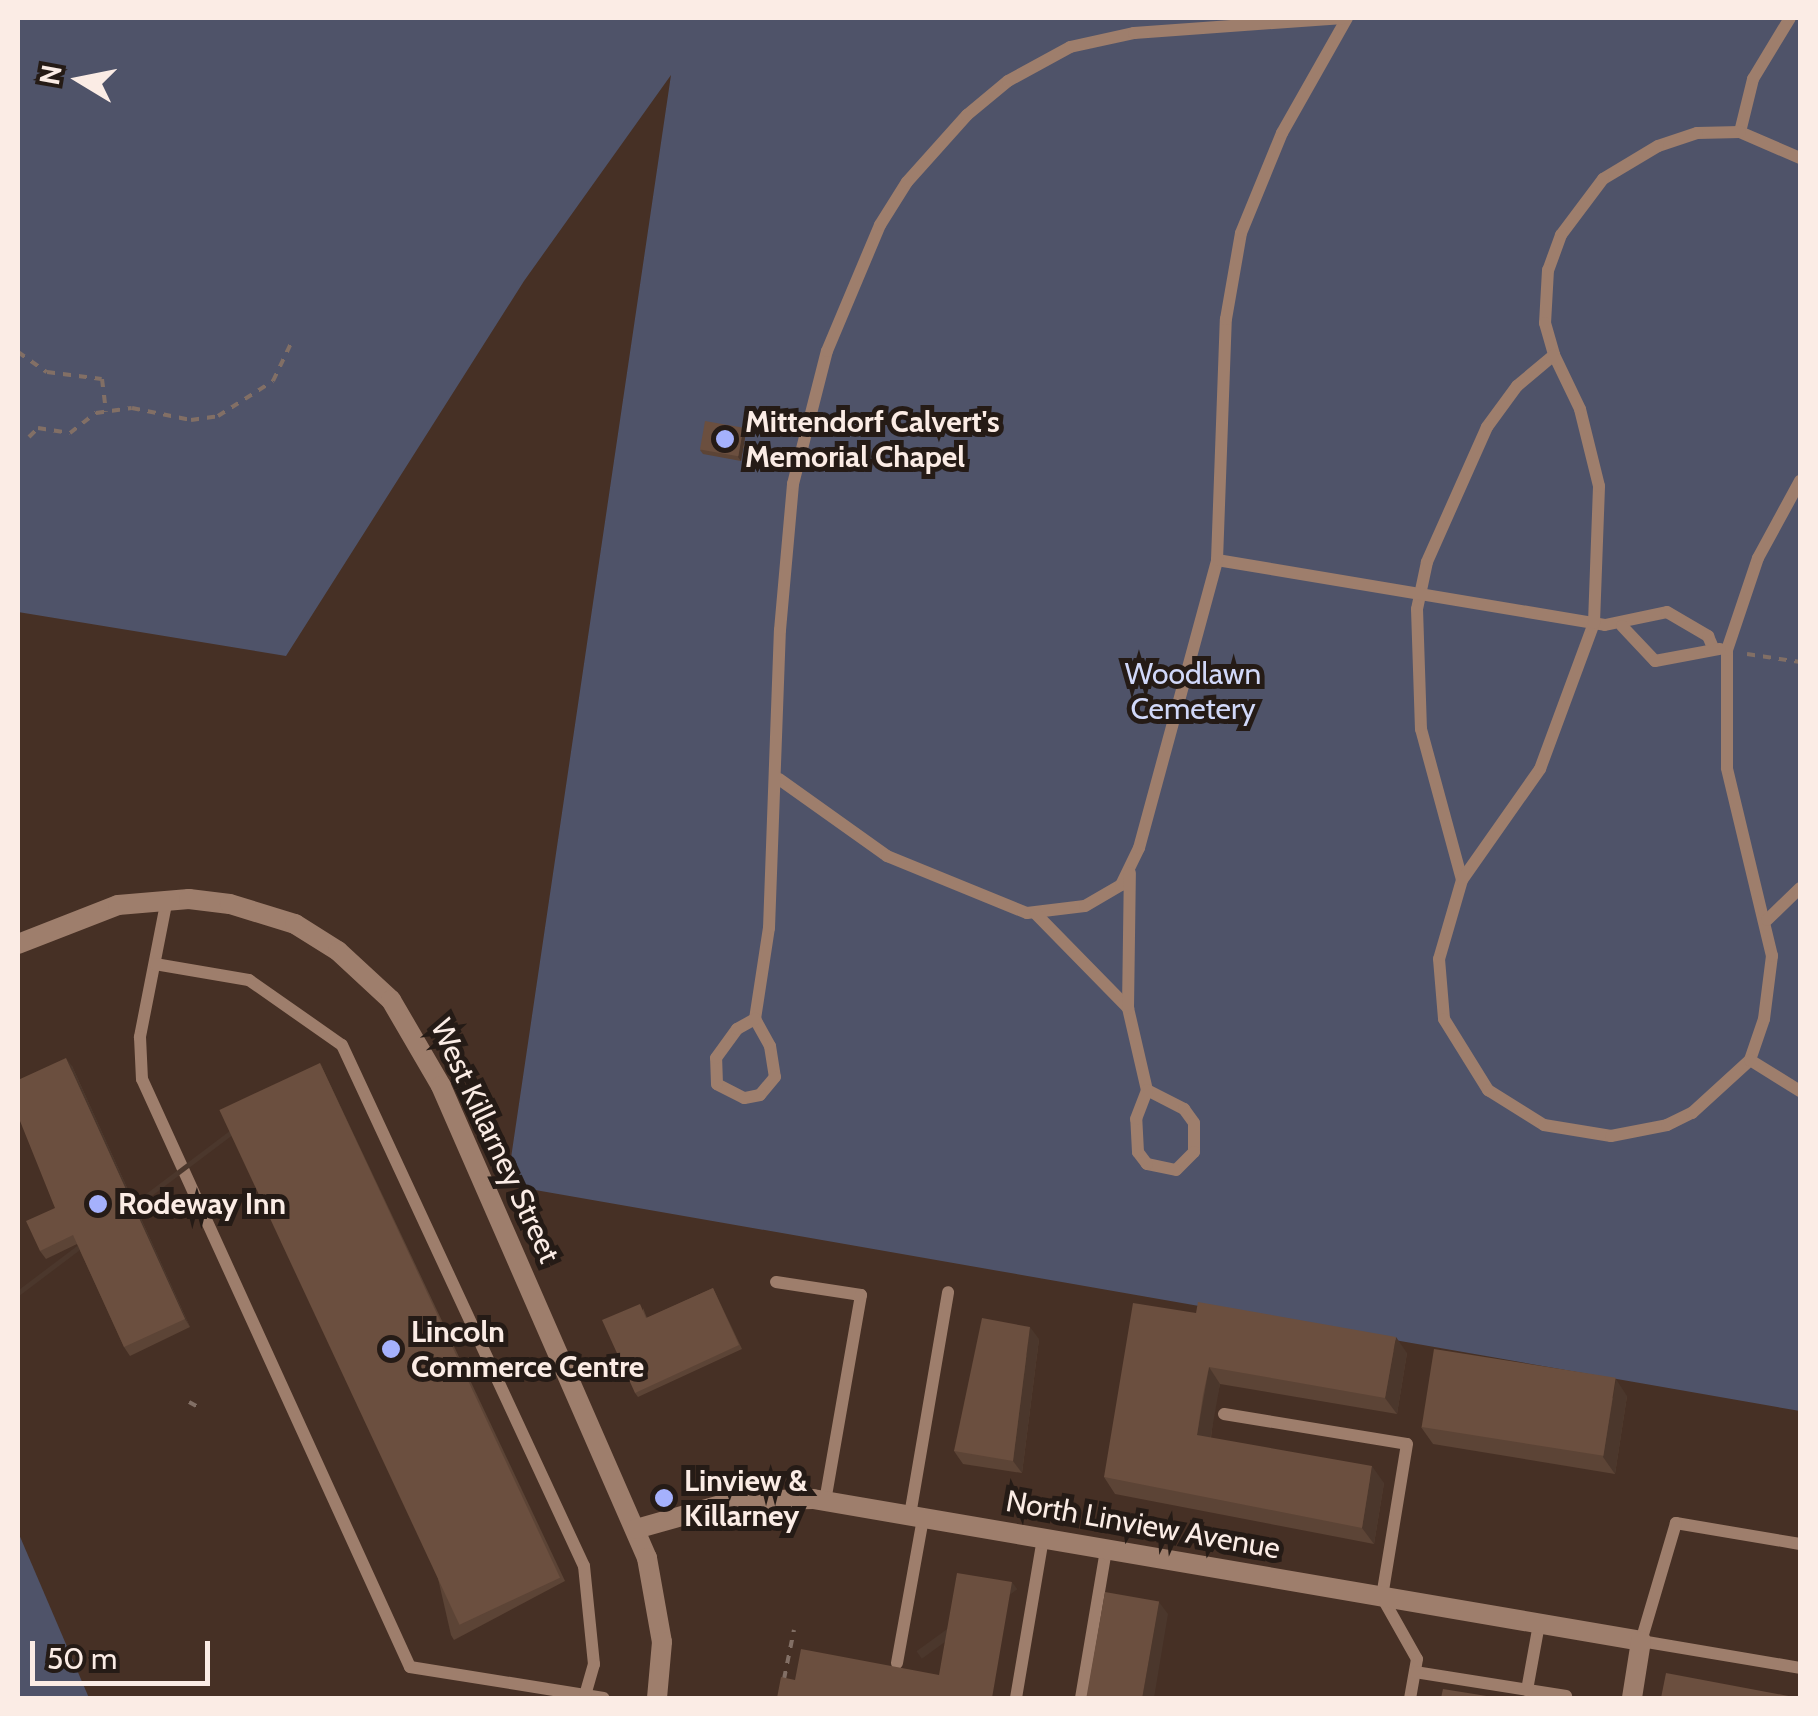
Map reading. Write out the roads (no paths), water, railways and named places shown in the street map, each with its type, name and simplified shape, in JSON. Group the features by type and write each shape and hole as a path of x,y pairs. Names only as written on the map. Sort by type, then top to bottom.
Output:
{"street":[{"name":"West Killarney Street","path":"18,944 81,916 167,899 230,904 294,924 338,950 391,1000 441,1086 636,1529 657,1596 662,1642 657,1698"},
{"name":"North Linview Avenue","path":"636,1529 735,1501 825,1501 1641,1640"},
{"path":"1632,1698 1641,1640"}],"lane":[{"path":"755,1019 737,1029 716,1058 717,1084 744,1098 760,1096 775,1077 770,1046 755,1019 779,779 785,539 798,457 827,350 880,225 928,156 1008,81 1100,38 1345,18"},
{"path":"1147,1090 1184,1110 1194,1124 1194,1152 1176,1170 1147,1164 1138,1152 1136,1119 1147,1090 1128,1008 1130,870 1218,560 1226,318 1241,234 1282,133 1345,18"},
{"path":"1740,132 1753,79 1790,18"},
{"path":"1800,158 1740,132 1697,133 1658,146 1624,162 1584,198 1548,270 1546,323 1554,355 1580,409 1600,486 1594,623 1540,769 1462,880 1438,959 1444,1019 1470,1068 1513,1108 1571,1132 1640,1132 1692,1112 1750,1060 1772,981 1767,920 1733,806 1720,649 1758,558 1800,481"},
{"path":"1462,880 1421,729 1419,594 1464,467 1517,386 1554,355"},
{"path":"1218,560 1594,623 1622,626 1667,612 1708,636 1720,649"},
{"path":"1622,626 1655,662 1720,649"},
{"path":"779,779 902,864 1036,914 1128,1008"},
{"path":"1036,914 1086,906 1113,892 1130,870"},
{"path":"1767,920 1800,888"},
{"path":"167,899 140,1036 142,1079 410,1668 604,1698"},
{"path":"154,964 249,980 342,1045 584,1566 594,1664 585,1696"},
{"path":"1750,1060 1800,1091"},
{"path":"776,1282 861,1295 825,1501"},
{"path":"897,1662 948,1292"},
{"path":"1224,1414 1407,1444 1382,1597 1417,1659 1410,1698"},
{"path":"1800,1544 1676,1523 1641,1640 1800,1668"},
{"path":"1016,1698 1043,1538"},
{"path":"1081,1698 1106,1550"},
{"path":"1527,1690 1539,1624"},
{"path":"1415,1672 1566,1696"}],"place":[{"name":"Mittendorf Calvert's Memorial Chapel","path":"725,439"},
{"name":"Rodeway Inn","path":"98,1204"},
{"name":"Lincoln Commerce Centre","path":"391,1349"},
{"name":"Linview & Killarney","path":"664,1498"}],"park label":[{"name":"Woodlawn Cemetery","path":"1193,691"}]}
